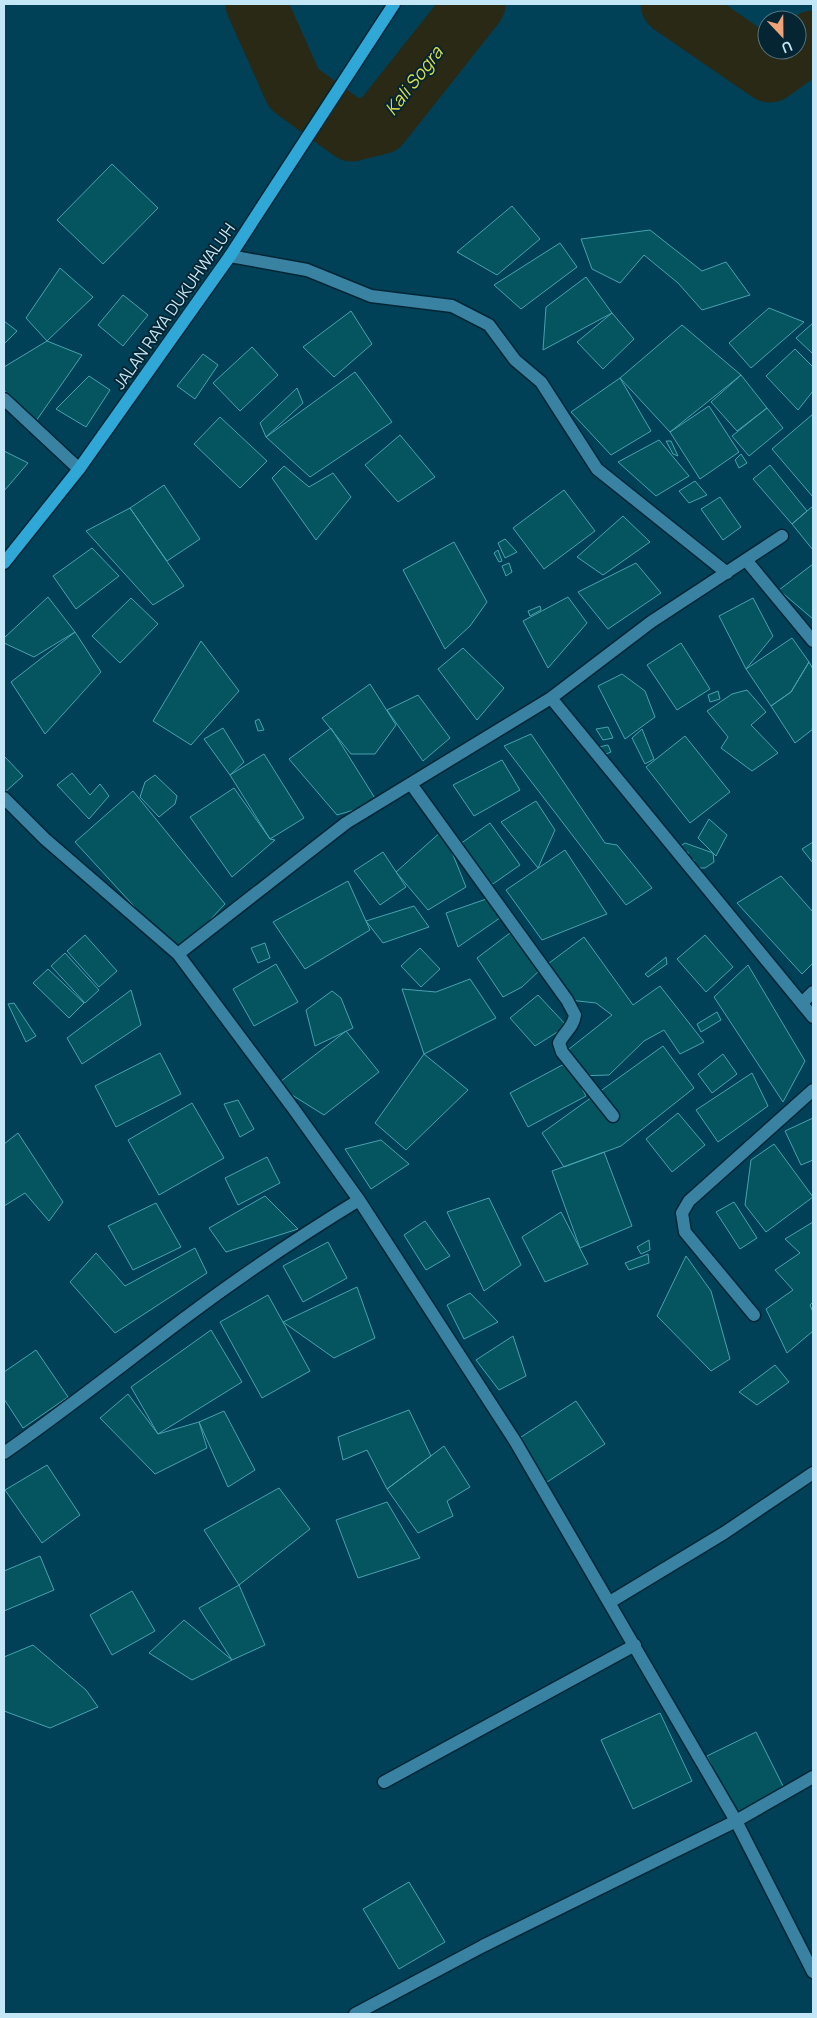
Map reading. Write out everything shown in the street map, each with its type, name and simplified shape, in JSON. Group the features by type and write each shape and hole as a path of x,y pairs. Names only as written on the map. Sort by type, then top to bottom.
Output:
{"main road":[{"name":"JALAN RAYA DUKUHWALUH","path":"4,563 79,469 230,256 394,4"}],"street":[{"path":"230,256 307,270 371,296 452,306 489,325 515,360 541,382 597,470 727,573"},
{"path":"4,399 79,469"},
{"path":"178,954 346,823 551,698 651,622 782,536"},
{"path":"746,560 813,641"},
{"path":"551,698 813,1017"},
{"path":"410,784 567,1000 575,1015 573,1025 563,1034 559,1043 562,1052 613,1116"},
{"path":"4,798 45,839 178,954 359,1200 515,1440 736,1821 813,1972"},
{"path":"802,1003 813,992"},
{"path":"754,1315 684,1232 682,1213 688,1201 813,1090"},
{"path":"4,1453 188,1316 308,1231 359,1200"},
{"path":"610,1602 740,1523 813,1473"},
{"path":"384,1782 634,1645"},
{"path":"355,2014 483,1946 736,1821 813,1777"}],"building":[{"path":"112,164 158,208 103,264 57,220"},
{"path":"512,206 540,239 497,275 457,252"},
{"path":"650,230 702,271 726,262 750,295 702,310 678,283 644,255 620,283 592,269 581,239"},
{"path":"560,243 577,267 521,309 494,285"},
{"path":"60,268 93,297 47,341 26,318"},
{"path":"586,277 612,313 543,350 546,307"},
{"path":"123,295 148,315 123,346 98,325"},
{"path":"769,308 804,322 751,368 729,343"},
{"path":"351,311 372,344 334,377 303,347"},
{"path":"612,313 634,339 603,369 577,342"},
{"path":"4,321 17,331 4,344"},
{"path":"813,323 813,354 796,338"},
{"path":"682,325 741,375 670,432 620,378"},
{"path":"47,341 82,355 36,421 4,390 4,367"},
{"path":"252,347 278,375 240,411 213,383"},
{"path":"795,349 813,367 813,391 798,410 766,376"},
{"path":"203,354 218,365 195,399 177,386"},
{"path":"355,372 392,422 310,477 266,437"},
{"path":"741,375 767,408 737,431 711,402"},
{"path":"89,376 110,390 86,427 56,409"},
{"path":"620,378 651,431 611,455 571,412"},
{"path":"297,388 303,403 266,437 260,423"},
{"path":"709,406 739,452 700,479 670,432"},
{"path":"767,408 783,428 749,456 732,436"},
{"path":"813,414 813,497 772,449"},
{"path":"220,417 267,461 240,488 194,444"},
{"path":"400,435 435,477 398,502 365,465"},
{"path":"659,440 689,476 656,496 618,462"},
{"path":"666,441 671,441 678,456 673,454"},
{"path":"4,451 28,463 4,491"},
{"path":"741,454 747,463 739,468 735,460"},
{"path":"770,465 807,511 792,524 753,479"},
{"path":"284,466 309,487 333,473 351,497 316,540 272,478"},
{"path":"695,481 707,495 689,503 679,491"},
{"path":"164,485 200,539 167,561 130,508"},
{"path":"564,490 595,531 544,569 513,528"},
{"path":"720,497 741,527 723,540 701,509"},
{"path":"813,506 813,550 792,524"},
{"path":"130,508 184,586 153,605 86,531"},
{"path":"623,516 650,542 603,575 577,557"},
{"path":"505,539 517,552 505,558 498,543"},
{"path":"454,542 487,602 470,626 445,649 403,570"},
{"path":"92,548 119,576 76,609 53,576"},
{"path":"498,550 502,561 499,562 494,553"},
{"path":"509,563 512,572 506,576 502,566"},
{"path":"636,563 661,593 608,629 578,592"},
{"path":"813,564 813,619 779,590"},
{"path":"48,597 75,632 34,657 4,643 4,638"},
{"path":"568,597 587,623 548,668 523,621"},
{"path":"131,598 158,624 120,663 92,636"},
{"path":"753,598 773,636 746,669 719,616"},
{"path":"540,606 541,610 530,616 528,611"},
{"path":"75,632 101,672 45,734 11,682"},
{"path":"792,638 809,662 791,692 771,706 746,669"},
{"path":"201,641 239,691 191,745 153,721"},
{"path":"681,643 710,689 677,710 647,665"},
{"path":"463,648 504,688 477,720 438,669"},
{"path":"809,662 813,669 813,729 795,743 771,706 791,692"},
{"path":"622,674 645,691 655,717 625,739 598,686"},
{"path":"370,684 396,725 375,754 351,754 322,718"},
{"path":"747,690 766,712 751,725 778,753 752,771 721,748 728,737 707,711 732,694"},
{"path":"718,691 720,699 710,702 708,695"},
{"path":"418,695 450,738 423,761 387,710"},
{"path":"259,719 264,730 258,731 255,721"},
{"path":"608,727 613,738 603,740 596,729"},
{"path":"223,728 244,762 230,775 204,739"},
{"path":"331,728 378,803 337,815 289,759"},
{"path":"642,729 654,759 645,764 632,738"},
{"path":"531,734 605,843 617,845 652,888 626,905 504,746"},
{"path":"685,736 730,792 690,823 646,767"},
{"path":"608,745 611,752 601,756 599,747"},
{"path":"264,754 304,818 270,839 230,775"},
{"path":"4,756 23,776 4,793"},
{"path":"502,760 520,790 474,816 453,785"},
{"path":"72,773 90,795 100,784 109,796 89,819 57,785"},
{"path":"155,775 177,796 175,804 159,817 140,797 145,782"},
{"path":"234,788 270,839 275,840 232,877 190,817"},
{"path":"133,791 225,904 178,954 75,842"},
{"path":"536,801 555,830 538,868 501,822"},
{"path":"709,819 727,835 716,856 698,838"},
{"path":"490,823 520,865 490,886 460,844"},
{"path":"443,830 466,887 428,910 396,872"},
{"path":"813,842 813,863 802,849"},
{"path":"685,843 713,853 714,862 705,868 696,868 694,860 688,858 688,852 682,853 679,847"},
{"path":"565,850 607,914 542,940 506,890"},
{"path":"383,852 406,887 380,905 354,871"},
{"path":"781,876 813,912 813,963 802,974 737,903"},
{"path":"348,881 370,930 305,969 273,922"},
{"path":"495,896 507,913 458,947 446,913"},
{"path":"414,906 429,927 383,943 366,921"},
{"path":"510,933 541,969 522,987 503,997 477,958"},
{"path":"85,935 117,971 99,987 67,951"},
{"path":"705,935 733,967 706,992 677,959"},
{"path":"584,937 633,1005 660,986 704,1042 680,1054 664,1030 644,1041 609,1075 576,1076 564,1053 612,1015 596,1003 569,1000 541,969"},
{"path":"265,943 270,958 258,963 251,948"},
{"path":"420,948 440,969 421,987 401,966"},
{"path":"65,953 99,990 85,1003 51,966"},
{"path":"666,957 667,964 648,977 645,974"},
{"path":"276,964 298,1002 254,1026 233,989"},
{"path":"748,965 805,1061 783,1102 714,997"},
{"path":"48,969 84,1003 69,1018 33,983"},
{"path":"470,979 496,1018 424,1054 402,989 436,992"},
{"path":"131,990 141,1025 82,1064 67,1038"},
{"path":"332,991 341,998 353,1028 315,1046 306,1010"},
{"path":"538,995 567,1026 535,1046 510,1018"},
{"path":"14,1003 36,1036 26,1042 8,1004"},
{"path":"717,1012 721,1020 701,1032 697,1024"},
{"path":"346,1031 379,1072 324,1115 276,1085"},
{"path":"663,1046 694,1088 621,1146 564,1167 542,1133"},
{"path":"160,1053 181,1094 116,1127 95,1086"},
{"path":"424,1054 468,1090 406,1150 375,1123"},
{"path":"723,1054 737,1074 712,1093 698,1074"},
{"path":"568,1062 586,1096 528,1127 510,1093"},
{"path":"752,1073 768,1106 718,1142 696,1110"},
{"path":"238,1100 254,1129 240,1137 224,1104"},
{"path":"192,1103 224,1158 159,1195 128,1140"},
{"path":"678,1113 705,1145 672,1172 646,1139"},
{"path":"813,1118 813,1160 801,1165 785,1131"},
{"path":"18,1133 63,1202 49,1221 25,1193 4,1206 4,1144"},
{"path":"381,1140 409,1164 371,1189 345,1149"},
{"path":"774,1144 813,1197 766,1232 745,1205 751,1160"},
{"path":"604,1152 632,1226 580,1248 552,1171"},
{"path":"267,1157 280,1183 238,1205 225,1178"},
{"path":"265,1196 298,1229 226,1252 209,1228"},
{"path":"489,1198 521,1265 484,1291 447,1212"},
{"path":"734,1202 757,1238 740,1249 716,1212"},
{"path":"156,1203 181,1247 133,1270 108,1226"},
{"path":"561,1212 588,1264 545,1282 522,1237"},
{"path":"425,1221 450,1256 426,1270 404,1235"},
{"path":"813,1222 813,1302 810,1305 813,1312 813,1331 787,1353 766,1309 793,1290 775,1270 800,1253 785,1239"},
{"path":"649,1240 650,1250 641,1254 637,1247"},
{"path":"328,1242 347,1278 303,1302 283,1266"},
{"path":"195,1248 207,1273 115,1333 70,1282 96,1253 125,1286"},
{"path":"648,1254 649,1263 629,1270 625,1263"},
{"path":"686,1256 711,1291 730,1359 711,1371 657,1316"},
{"path":"357,1287 375,1338 334,1358 283,1322"},
{"path":"470,1293 498,1322 464,1339 447,1305"},
{"path":"268,1295 310,1371 262,1398 220,1322"},
{"path":"211,1330 242,1382 158,1434 131,1387"},
{"path":"513,1336 526,1376 499,1390 476,1360"},
{"path":"36,1350 68,1397 23,1428 4,1399 4,1372"},
{"path":"775,1365 789,1382 757,1405 739,1392"},
{"path":"128,1394 158,1434 199,1422 207,1448 155,1474 100,1418"},
{"path":"576,1401 605,1444 544,1484 515,1441"},
{"path":"409,1410 431,1456 387,1489 367,1450 343,1460 338,1437"},
{"path":"224,1411 255,1470 228,1487 199,1422"},
{"path":"444,1446 470,1487 447,1501 453,1516 418,1533 387,1489"},
{"path":"47,1465 80,1515 42,1543 5,1490"},
{"path":"279,1488 310,1529 239,1585 204,1530"},
{"path":"387,1502 420,1558 358,1578 336,1520"},
{"path":"40,1556 54,1590 4,1611 4,1571"},
{"path":"239,1585 265,1645 232,1660 199,1608"},
{"path":"132,1591 155,1631 112,1655 90,1615"},
{"path":"184,1620 232,1660 192,1680 149,1653"},
{"path":"33,1645 86,1690 98,1707 50,1728 4,1711 4,1657"},
{"path":"660,1713 692,1781 633,1809 601,1740"},
{"path":"756,1732 789,1798 740,1822 707,1756"},
{"path":"409,1882 445,1942 399,1969 363,1909"}],"waterway":[{"name":"Kali Sogra","path":"256,4 294,89 352,131 380,124 475,4"},
{"name":"Kali Sogra","path":"671,4 770,72 813,41"}]}
